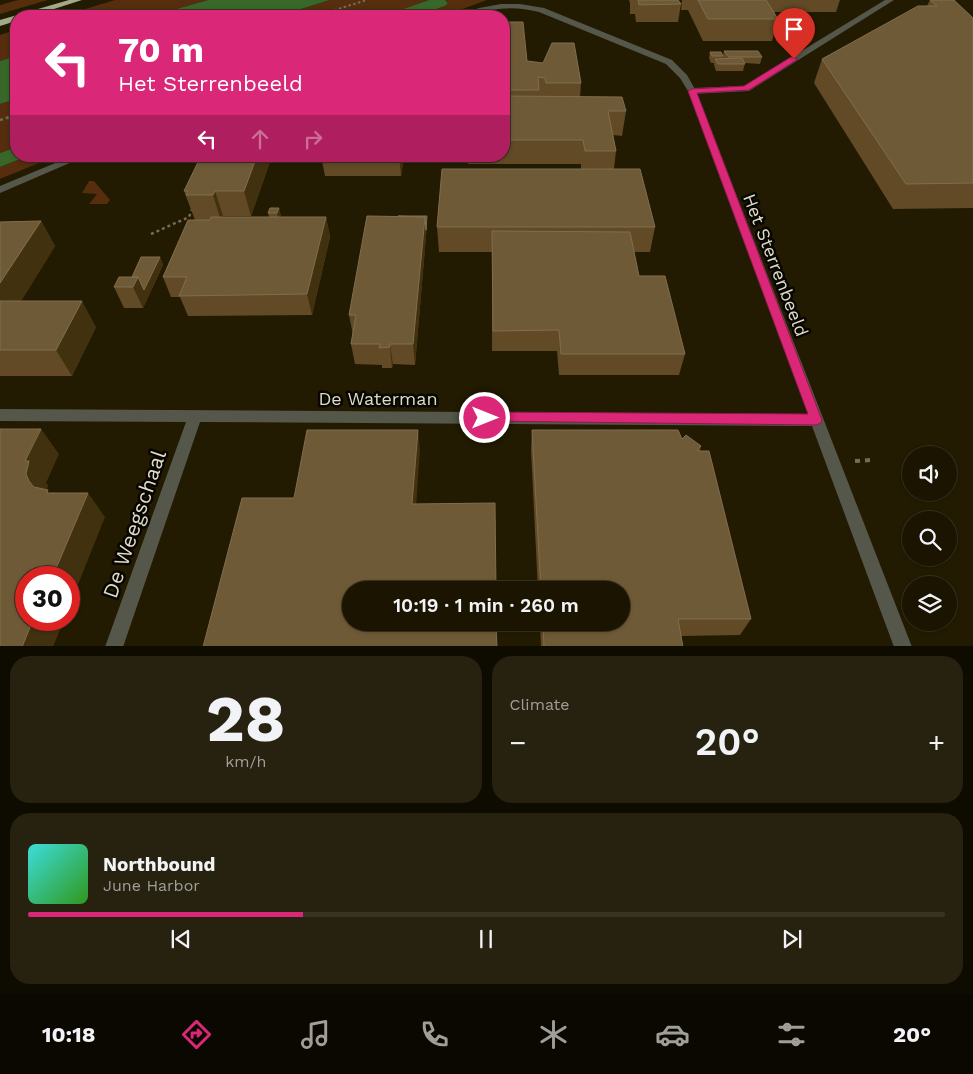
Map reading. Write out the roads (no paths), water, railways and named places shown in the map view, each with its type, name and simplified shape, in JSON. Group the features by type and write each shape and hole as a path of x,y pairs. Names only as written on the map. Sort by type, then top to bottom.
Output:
{"highway":[{"path":"44,10 78,0"}],"street":[{"path":"692,91 746,88 890,0"},
{"name":"Het Sterrenbeeld","path":"478,10 507,5 523,5 541,10 669,62 684,77 692,91 816,420 904,646"},
{"path":"0,190 67,162"},
{"name":"De Waterman","path":"0,415 816,420"},
{"name":"De Weegschaal","path":"114,646 194,416"}]}
